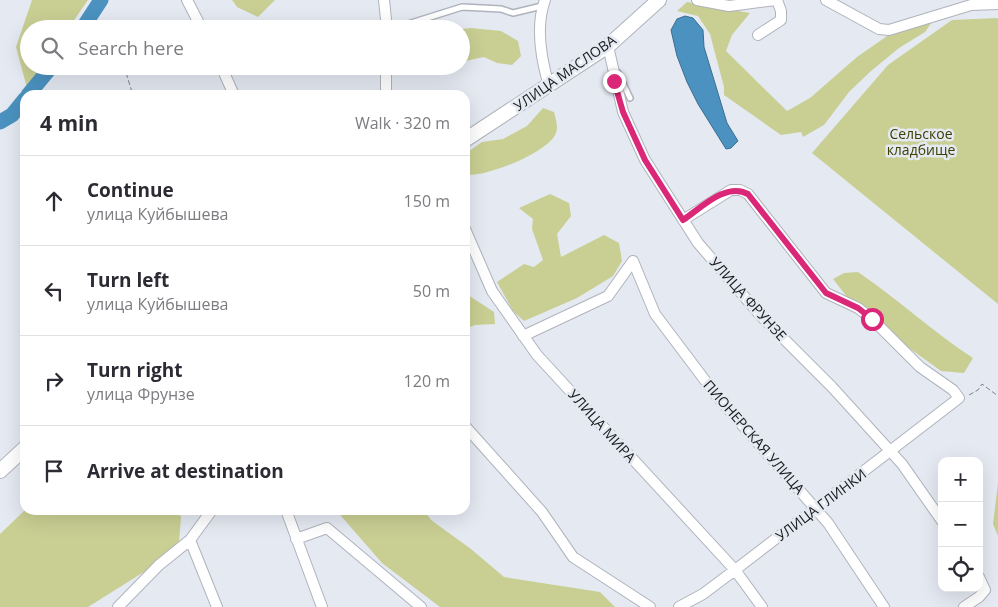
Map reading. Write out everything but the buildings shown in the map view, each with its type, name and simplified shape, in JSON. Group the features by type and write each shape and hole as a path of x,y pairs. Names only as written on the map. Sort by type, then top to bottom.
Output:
{"main road":[{"name":"УЛИЦА МАСЛОВА","path":"470,137 550,86 608,46 660,0"},
{"path":"0,471 20,453"}],"street":[{"path":"187,0 197,20"},
{"path":"384,0 386,20"},
{"path":"697,0 729,6 777,0 781,11 781,20 758,35"},
{"path":"826,0 878,29 889,30 971,5 998,4"},
{"path":"543,3 540,37 543,66 550,86"},
{"name":"УЛИЦА ФРУНЗЕ","path":"608,46 613,63 614,81 623,112 645,160 698,243 761,316 832,387 890,452 938,516"},
{"path":"225,75 232,90"},
{"path":"386,75 386,90"},
{"path":"683,220 731,190 740,190 748,194 826,293 858,308 872,319 920,367 953,390 959,398"},
{"name":"УЛИЦА МИРА","path":"470,240 492,291 537,355 735,570 762,607"},
{"name":"ПИОНЕРСКАЯ УЛИЦА","path":"522,336 608,296 633,261 655,314 716,395 816,509 884,607"},
{"name":"УЛИЦА ГЛИНКИ","path":"679,607 703,594 959,398"},
{"path":"470,432 542,512 573,557 650,607"},
{"path":"118,607 159,565 190,540 208,515"},
{"path":"288,515 322,607"},
{"path":"296,540 327,528 421,607"},
{"path":"190,540 217,607"},
{"path":"964,607 979,597 985,590 983,586"}],"lane":[{"path":"421,20 462,7 501,9 513,13 543,3"},
{"path":"613,63 630,98"}],"path":[{"path":"127,75 131,90"},
{"path":"959,398 970,395 978,390 982,384 998,396"}],"green space":[{"path":"32,0 88,0 74,20 25,20"},
{"path":"232,0 275,0 258,17 237,7"},
{"path":"687,2 750,13 732,35 726,51 787,111 810,98 857,57 903,25 932,22 925,32 899,48 871,71 849,92 824,125 803,137 801,132 781,135 724,95 724,87 710,34 698,16 677,11"},
{"name":"Сельское кладбище","path":"997,18 998,304 812,153 888,65 952,20"},
{"path":"470,28 501,31 518,41 521,56 512,65 497,63 484,57 470,60"},
{"path":"20,35 20,62 16,47"},
{"path":"24,75 36,75 27,88"},
{"path":"543,108 554,112 557,127 555,135 540,150 500,168 470,175 470,150 482,142 503,139 527,126"},
{"path":"550,194 569,203 571,216 557,234 561,257 604,235 619,243 622,261 613,276 577,298 524,321 513,311 497,282 524,264 534,267 543,260 532,229 533,219 519,208"},
{"path":"858,272 973,358 964,373 941,371 858,311 833,279 844,273"},
{"path":"470,296 494,312 495,324 470,327"},
{"path":"998,483 998,536 993,524"},
{"path":"20,515 180,515 181,517 179,542 147,570 88,607 0,607 0,534"},
{"path":"428,515 431,520 471,549 504,577 600,592 615,607 440,607 382,563 341,516"}],"water":[{"path":"685,16 693,18 703,30 704,47 727,123 738,141 731,148 726,149 698,104 677,56 671,30 677,19"}],"waterway":[{"path":"88,20 101,0"},
{"path":"91,18 95,20"},
{"path":"32,90 45,75"},
{"path":"0,122 12,115 20,105"}],"route":[{"path":"614,81 623,112 645,160 683,220 731,190 740,190 748,194 810,271 819,286 834,299 858,308 872,319"}]}
